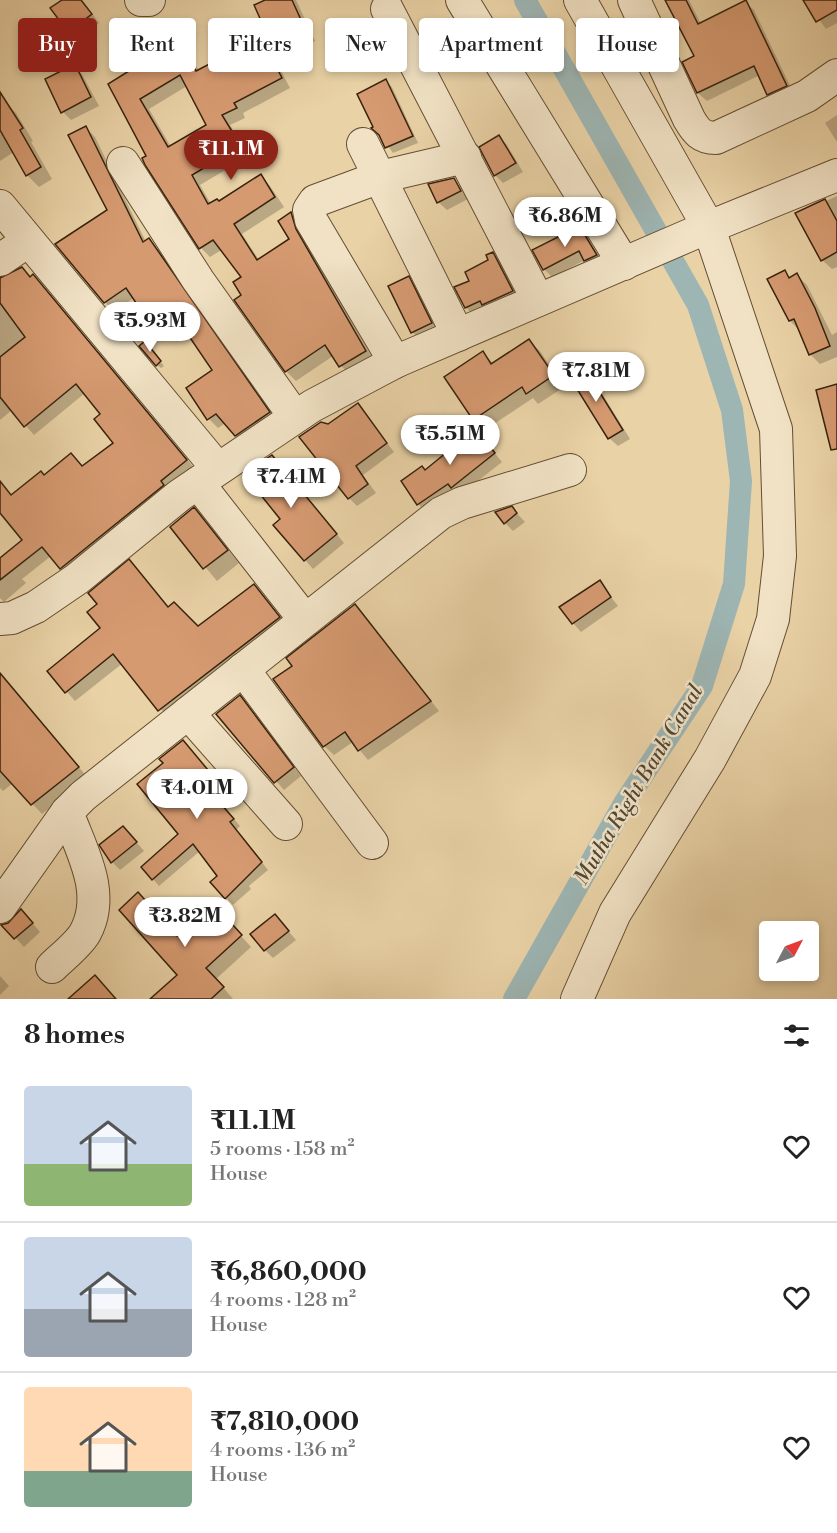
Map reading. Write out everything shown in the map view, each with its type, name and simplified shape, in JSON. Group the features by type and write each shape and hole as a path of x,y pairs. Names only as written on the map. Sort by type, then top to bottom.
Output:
{"street":[{"path":"141,0 149,0"},
{"path":"462,0 630,261"},
{"path":"577,999 615,913 710,759 755,676 773,619 780,556 776,429 700,231 580,0"},
{"path":"634,0 689,119 697,132 707,138 716,138 807,96 837,75"},
{"path":"387,9 538,300"},
{"path":"363,144 458,334"},
{"path":"395,362 311,220 309,210 315,201 380,177 465,157"},
{"path":"123,162 198,280 295,417"},
{"path":"0,619 12,618 36,607 77,579 208,476 295,417 395,362 700,231 837,175"},
{"path":"0,206 208,476 305,620"},
{"path":"0,260 28,241"},
{"path":"0,907 67,812 441,513 462,503 570,470"},
{"path":"243,669 372,843"},
{"path":"188,713 286,824"},
{"path":"52,967 84,934 93,911 93,883 67,812"}],"building":[{"path":"62,0 81,0 92,14 87,18 58,18 50,8"},
{"path":"265,0 292,0 300,18 260,18 254,5"},
{"path":"665,0 686,0 698,24 746,0 787,86 767,95 754,66 697,93 682,62 694,56 679,27 679,18 674,18"},
{"path":"803,0 837,0 837,10 816,22"},
{"path":"208,65 208,72 279,72 282,78 234,103 237,108 222,115 241,146 192,175 208,204 217,199 219,201 261,174 275,197 234,224 257,260 289,239 278,221 291,212 296,229 366,351 339,367 325,345 285,372 234,300 241,295 233,282 241,277 213,240 199,249 145,165 142,158 146,156 108,84 127,72 196,71","holes":["180,75 206,125 168,147 140,99"]},
{"path":"59,72 79,72 91,97 61,113 45,79"},
{"path":"386,79 413,136 385,148 379,135 371,128 373,127 357,94"},
{"path":"0,92 23,128 20,130 41,167 26,176 0,130"},
{"path":"86,126 143,242 149,238 270,412 235,436 216,414 207,420 186,388 212,370 174,314 153,328 126,288 104,303 55,244 107,210 68,135"},
{"path":"499,135 516,163 494,176 479,147"},
{"path":"454,178 461,191 437,203 428,184"},
{"path":"825,199 837,221 837,252 821,261 795,213"},
{"path":"577,222 597,255 584,261 579,251 543,270 532,250 568,232 566,229"},
{"path":"493,252 513,291 482,305 480,301 465,308 454,287 469,281 465,272 488,260 486,255"},
{"path":"22,267 30,277 33,274 187,460 161,481 164,485 60,569 42,547 0,580 0,558 22,540 0,513 0,481 11,495 41,471 44,475 71,453 82,466 113,443 94,419 100,414 76,384 24,427 0,397 0,357 25,337 0,303 0,278"},
{"path":"785,270 789,278 797,273 815,308 830,346 809,355 794,319 789,321 767,279"},
{"path":"409,276 432,323 411,333 388,286"},
{"path":"529,339 554,375 526,394 522,387 473,420 444,377 483,351 491,364"},
{"path":"145,341 161,361 156,366 139,346"},
{"path":"584,367 623,430 608,439 569,376"},
{"path":"837,384 837,449 831,450 816,390"},
{"path":"358,403 387,443 356,466 368,484 348,499 299,437 321,422 328,424"},
{"path":"472,424 495,453 451,488 448,484 417,505 401,481 422,466 425,470 452,448 448,443"},
{"path":"272,455 337,534 304,561 273,525 280,519 244,474"},
{"path":"512,506 517,513 504,524 495,512"},
{"path":"194,507 228,550 203,569 170,527"},
{"path":"129,559 168,607 174,602 198,626 254,584 280,617 158,711 113,654 65,693 47,671 100,628 87,612 97,604 88,593"},
{"path":"600,580 611,597 572,624 559,607"},
{"path":"355,604 431,701 358,751 345,732 323,747 273,679 292,666 286,658"},
{"path":"0,673 79,767 31,805 0,771"},
{"path":"240,695 294,767 274,783 216,714"},
{"path":"183,740 223,788 214,796 234,819 230,822 262,862 225,899 210,882 217,876 193,844 152,880 141,867 178,834 137,784 163,763 159,759"},
{"path":"123,826 137,842 111,863 99,845"},
{"path":"138,892 177,936 213,903 242,935 206,968 224,987 211,999 150,999 177,975 119,910"},
{"path":"21,909 33,923 14,939 1,925 8,923"},
{"path":"275,914 289,931 264,951 250,934"},
{"path":"95,975 116,999 68,999"}],"waterway":[{"name":"Mutha Right Bank Canal","path":"514,999 625,802 702,686 734,584 741,481 732,410 698,305 525,0"}]}
